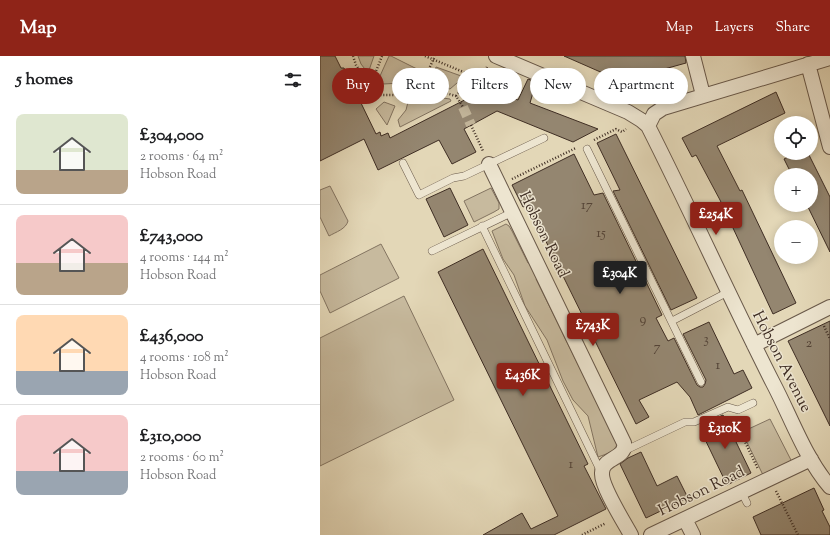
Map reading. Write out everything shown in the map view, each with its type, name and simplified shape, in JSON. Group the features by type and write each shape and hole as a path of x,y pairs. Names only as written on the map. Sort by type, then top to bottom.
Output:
{"street":[{"path":"693,56 703,94"},
{"path":"648,126 654,114 663,108 703,94 830,58"},
{"name":"Hobson Avenue","path":"492,59 526,62 628,112 648,126 811,459 830,487"},
{"path":"808,64 830,147"},
{"name":"Hobson Road","path":"489,164 622,439 625,447 624,451"},
{"path":"754,345 830,307"},
{"path":"624,451 608,462 603,467 602,472 604,484 631,535"},
{"name":"Hobson Road","path":"652,535 685,518 744,497 763,481 811,459"},
{"path":"685,518 693,535"}],"lane":[{"path":"403,163 418,195 453,178 464,176 544,138"},
{"path":"587,149 702,382"},
{"path":"432,251 513,212"},
{"path":"482,226 602,472"},
{"path":"672,321 728,292"},
{"path":"624,451 685,422 694,422 728,407 738,410 753,403"}],"path":[{"path":"353,56 358,68"},
{"path":"377,68 382,56"},
{"path":"425,56 434,58 457,69"},
{"path":"429,68 434,58"},
{"path":"487,68 492,59"},
{"path":"449,94 456,96 463,107"},
{"path":"591,141 616,129 622,132 629,126 628,112"},
{"path":"471,125 489,164"},
{"path":"499,185 578,147"},
{"path":"728,407 763,481"},
{"path":"782,503 798,535"},
{"path":"582,535 621,516"}],"shaded area":[{"path":"358,56 374,56 370,68 364,68"},
{"path":"389,56 391,56 415,68 392,68 392,84 384,84 384,68"},
{"path":"449,72 457,74 457,83 450,89"},
{"path":"384,102 395,106 387,125 376,109 382,104 384,104"},
{"path":"408,104 445,104 400,127 398,120 406,110"},
{"path":"330,186 348,221 347,224 338,232 329,236 320,217 320,190"},
{"path":"491,188 499,203 499,209 474,222 464,201"},
{"path":"506,224 512,231 528,263 535,263 542,276 536,279 617,444 612,451 607,454 598,457 588,416 573,400 563,381 547,340 525,306 514,275 503,259 492,231"},
{"path":"381,244 399,278 330,313 320,291 320,275"},
{"path":"404,296 454,400 320,466 320,338"},
{"path":"770,419 792,462 763,475 742,432"}],"building":[{"path":"320,56 335,56 341,68 332,68 332,104 361,104 376,134 380,132 381,136 388,133 390,138 457,104 522,104 522,92 528,79 530,80 530,104 598,129 573,142 497,111 464,129 476,152 452,164 439,140 378,170 364,139 320,161"},
{"path":"564,56 685,56 686,63 668,68 594,69"},
{"path":"776,92 785,113 779,116 774,116 774,118 717,146 740,191 742,190 774,257 774,264 777,264 796,303 773,314 720,200 696,155 692,157 682,138"},
{"path":"616,134 697,298 671,310 613,191 620,190 597,143"},
{"path":"574,154 594,195 603,193 662,315 656,318 668,341 674,338 697,385 703,387 706,380 683,334 709,322 734,374 743,370 752,388 698,415 690,397 677,382 639,400 649,417 636,424 528,205 523,207 512,185"},
{"path":"784,160 812,160 816,168 788,168"},
{"path":"818,173 830,197 830,252 818,227 818,220 814,220 810,212 818,212"},
{"path":"450,188 468,225 444,237 426,199"},
{"path":"483,249 588,464 584,466 606,509 554,535 483,535 522,513 531,529 558,516 438,272"},
{"path":"830,321 830,426 788,341"},
{"path":"723,415 751,473 727,485 701,431 706,429 703,424"},
{"path":"641,452 657,486 677,476 688,498 646,518 620,464 628,458"},
{"path":"814,488 824,510 822,511 830,527 830,535 761,535 753,517"}],"tunnel":[{"path":"463,107 471,125"}]}
